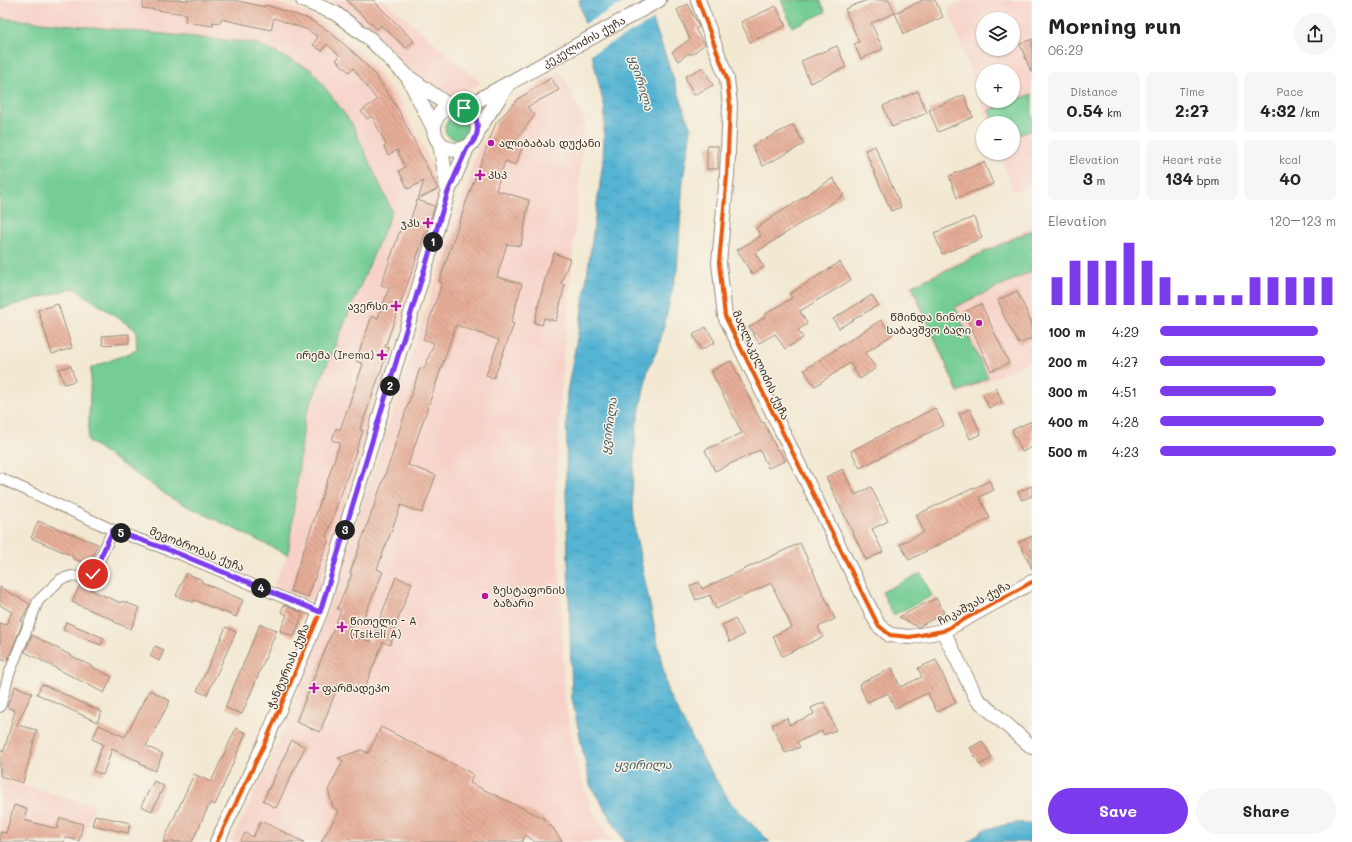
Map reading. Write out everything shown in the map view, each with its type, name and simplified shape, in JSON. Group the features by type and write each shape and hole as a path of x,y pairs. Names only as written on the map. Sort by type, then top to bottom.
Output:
{"street":[{"path":"303,0 335,13 370,39 408,77 476,119 478,130 475,140 467,148 462,150 450,150 440,143 408,77"},
{"name":"კეკელიძის ქუჩა","path":"458,108 508,84 660,0"},
{"name":"მაღლაკელიძის ქუჩა","path":"698,0 727,79 730,105 727,175 718,263 726,316 878,625"},
{"name":"კეკელიძის ქუჩა","path":"478,130 508,84"},
{"path":"434,129 440,114 458,108"},
{"name":"ჭანტურიას ქუჩა","path":"440,143 448,192"},
{"name":"ჭანტურიას ქუჩა","path":"217,842 266,743 320,612 448,192 467,148"},
{"name":"მეგობრობას ქუჩა","path":"0,478 113,530 177,553 320,612"},
{"path":"0,707 4,672 38,601 62,579 72,576 86,579 93,574 113,530"},
{"name":"ჩიკაშუას ქუჩა","path":"878,625 890,635 910,637 943,632 1032,582"},
{"path":"943,632 978,699 1032,747"}],"shaded area":[{"path":"0,0 267,0 304,12 331,27 366,57 400,101 439,179 442,191 314,602 273,585 288,555 305,417 392,211 352,124 312,70 255,43 0,18"},
{"path":"330,0 384,0 481,83 456,97 417,76 374,35"},
{"path":"966,0 1032,0 1032,184 1013,191 1002,160 1020,160 1020,116 986,116 984,108 1020,108 1020,64 976,64 976,87 948,9"},
{"path":"561,71 585,121 563,360 555,504 562,610 564,694 578,768 591,808 613,842 231,842 280,740 326,617 479,147 515,96"},
{"name":"წმინდა ნინოს საბავშვო ბაღი","path":"1032,227 1032,360 958,395 909,285"},
{"path":"0,779 94,806 83,840 88,842 0,842"}],"green space":[{"path":"781,0 820,0 826,12 792,27"},
{"path":"0,18 255,43 312,70 352,124 392,211 305,417 288,555 171,498 88,441 91,368 137,350 136,330 74,288 0,309"},
{"path":"1032,94 1032,130 1020,134 1020,116 991,116 989,110 994,108 1020,108 1020,98"},
{"path":"452,117 460,117 467,124 467,132 460,139 452,139 445,132 445,124"},
{"path":"1032,230 1032,271 955,307 988,378 958,392 912,286"},
{"path":"921,573 932,596 893,615 882,592"}],"water":[{"name":"ყვირილა","path":"579,0 646,0 691,129 683,180 677,270 659,346 648,369 636,428 632,493 635,532 668,693 706,764 731,803 770,842 625,842 590,785 572,698 566,493 567,392 582,311 603,162 605,110"},
{"path":"1014,823 1032,823 1032,842 968,842 983,830"}],"pier":[{"path":"628,0 648,0 655,19 589,55 581,26"}],"building":[{"path":"144,0 234,0 265,7 266,5 309,19 329,31 361,59 375,75 398,109 438,189 418,199 424,181 408,189 399,171 405,167 397,150 388,155 384,147 386,145 372,116 367,119 361,111 377,100 353,68 349,72 336,60 340,56 327,44 322,51 313,45 318,37 308,30 274,18 271,30 221,19 220,23 213,22 213,26 185,22 186,14 142,8"},
{"path":"346,0 373,0 414,41 406,48 381,25 377,29"},
{"path":"867,0 889,0 895,13 871,23 883,49 861,59 854,44 859,42 845,9"},
{"path":"923,0 935,0 943,17 904,34 895,13"},
{"path":"688,4 699,27 695,29 705,44 691,55 689,53 678,61 672,52 690,39 677,10"},
{"path":"776,6 786,26 750,42 741,22"},
{"path":"1032,39 1032,72 1031,72 1020,44"},
{"path":"837,46 846,67 810,83 801,61"},
{"path":"703,67 713,85 694,95 685,77"},
{"path":"551,78 559,90 527,107 535,115 512,145 522,147 516,165 505,161 496,190 529,200 521,246 507,244 497,277 522,284 511,323 514,324 494,378 486,375 499,340 456,325 408,465 436,475 422,513 401,505 377,569 383,572 363,619 355,616 348,633 371,642 396,577 412,583 393,632 395,633 390,645 383,642 363,692 339,683 320,732 296,722 341,610 337,609 352,574 350,573 395,447 420,368 424,369 434,343 423,339 442,283 439,282 468,197 496,123 518,99"},
{"path":"918,91 927,113 892,127 883,106"},
{"path":"964,95 973,117 938,132 929,110"},
{"path":"793,125 804,144 763,166 752,146"},
{"path":"707,146 718,146 718,169 707,169"},
{"path":"875,146 901,207 891,211 865,150"},
{"path":"984,162 993,184 957,198 949,176"},
{"path":"833,178 844,195 755,253 764,267 752,274 737,250 761,236 756,228"},
{"path":"417,200 435,206 385,347 389,348 360,430 363,431 326,537 329,538 308,597 290,591 340,443 332,440 336,428 340,430 363,364 356,361 372,316 378,318 389,288 381,285 402,225 408,227"},
{"path":"974,217 982,238 942,254 934,233"},
{"path":"554,253 570,259 561,284 565,285 556,321 544,318 542,325 534,323 546,275"},
{"path":"840,262 851,280 800,311 807,324 798,330 803,338 785,349 775,334 759,343 749,327 765,317 764,315 792,298 789,294"},
{"path":"1017,291 1032,323 1032,338 1019,344 1002,313 1003,312 998,300"},
{"path":"872,295 878,305 839,328 833,319"},
{"path":"58,304 72,348 52,354 38,310"},
{"path":"981,304 1009,363 991,371 964,312"},
{"path":"881,320 892,335 865,353 876,368 860,379 850,363 815,386 804,370"},
{"path":"706,327 715,342 701,350 693,335"},
{"path":"129,334 129,343 103,345 102,336"},
{"path":"731,361 762,423 764,422 777,450 779,449 785,461 768,468 760,450 715,471 705,450 742,433 711,371"},
{"path":"71,366 75,381 64,384 59,369"},
{"path":"996,388 1002,402 989,408 983,395"},
{"path":"935,408 944,425 860,468 851,451"},
{"path":"970,409 981,434 970,439 959,414"},
{"path":"1032,421 1032,447 1022,452 1012,430"},
{"path":"843,469 855,495 871,487 888,521 872,529 883,552 866,560 826,477"},
{"path":"989,481 994,490 979,497 990,518 909,560 900,544 924,532 916,515"},
{"path":"1032,486 1032,496 1022,500 1018,492"},
{"path":"38,521 98,544 89,565 72,558 73,556 31,538"},
{"path":"1032,536 1032,569 1019,542"},
{"path":"800,543 835,619 818,627 823,637 782,656 773,636 792,627 771,583 716,609 710,595 696,600 690,586 699,582 702,589"},
{"path":"186,573 202,580 201,582 243,600 236,617 194,600 193,602 176,596"},
{"path":"80,585 121,603 122,601 140,608 131,629 72,602"},
{"path":"0,587 30,604 21,621 23,622 7,661 0,659 0,623 6,625 12,612 0,605"},
{"path":"936,598 944,613 918,627 899,617"},
{"path":"284,605 303,613 294,637 280,631 287,615 281,612"},
{"path":"735,619 744,635 730,642 722,625"},
{"path":"66,622 104,638 101,645 63,630"},
{"path":"260,624 277,630 242,714 226,708 226,705"},
{"path":"226,627 236,632 207,695 197,691"},
{"path":"32,635 112,677 104,693 25,652"},
{"path":"155,646 164,650 159,661 150,656"},
{"path":"936,660 956,703 937,712 928,693 895,708 888,693 867,702 859,684 892,668 900,687 922,677 918,668"},
{"path":"42,684 102,712 97,722 37,694"},
{"path":"15,686 32,693 17,725 37,730 23,783 0,776 0,750 4,751 15,711 7,707"},
{"path":"150,690 170,701 146,746 163,754 155,771 140,764 141,762 112,749 103,775 93,771 103,744 92,739 99,725 125,737"},
{"path":"824,702 836,730 824,735 822,731 797,742 800,747 785,753 772,725 787,718 789,725 814,714 811,708"},
{"path":"381,727 473,774 470,783 543,818 553,828 562,842 535,842 526,835 522,842 321,842 339,811 333,807 328,790 343,761 338,758 361,750 368,753"},
{"path":"236,728 246,733 215,805 210,803 192,842 163,842 194,774 211,782"},
{"path":"292,740 305,747 276,808 263,801"},
{"path":"982,741 992,758 980,765 970,748"},
{"path":"154,781 164,786 152,811 141,806"},
{"path":"14,805 27,809 24,820 57,829 60,818 83,824 79,841 65,837 64,842 0,842 0,832 6,833"},
{"path":"95,815 130,823 128,833 92,825"},
{"path":"261,821 304,842 240,842 245,833 253,837"}],"cycle path":[{"path":"698,0 727,79 730,105 727,175 719,263 725,316 878,625 890,635 910,637 943,631 1032,582"},
{"path":"217,842 265,743 320,613 448,192 467,148"}],"place":[{"name":"ალიბაბას დუქანი","path":"491,143"},
{"name":"პსპ","path":"480,175"},
{"name":"ჯპს","path":"428,223"},
{"name":"ავერსი","path":"396,306"},
{"name":"წმინდა ნინოს საბავშვო ბაღი","path":"979,323"},
{"name":"ირემა (Irema)","path":"382,355"},
{"name":"ზესტაფონის ბაზარი","path":"485,596"},
{"name":"წითელი - A (Tsiteli A)","path":"342,627"},
{"name":"ფარმადეპო","path":"314,688"}],"route":[{"path":"93,574 113,530 177,553 320,612 448,192 467,148 472,144 478,135 478,124 476,119 473,114 464,108"}]}
